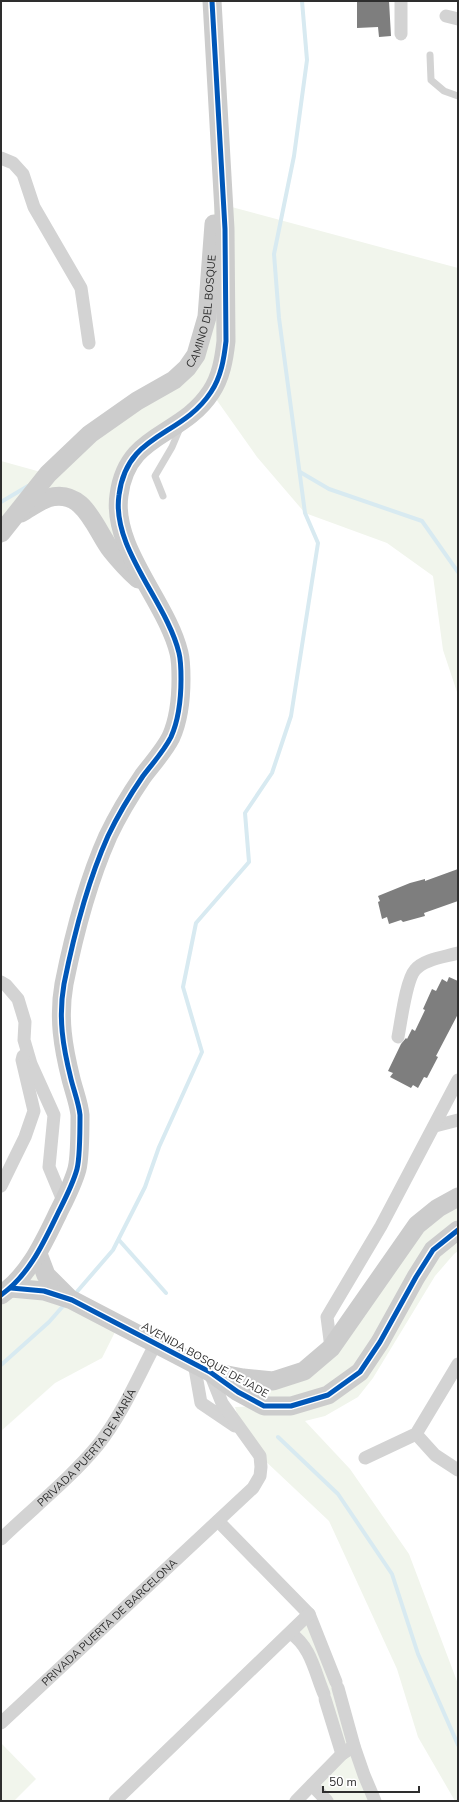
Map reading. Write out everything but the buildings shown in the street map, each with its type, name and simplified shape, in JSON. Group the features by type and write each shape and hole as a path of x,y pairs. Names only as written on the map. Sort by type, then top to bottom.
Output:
{"street":[{"name":"CAMINO DEL BOSQUE","path":"1,533 48,474 90,434 137,400 174,380 187,368 196,354 207,318 214,204 204,1"},
{"path":"6,1292 38,1254 64,1203 77,1168 80,1114 62,1044 61,1001 73,939 108,838 129,797 170,738 179,711 181,681 180,654 168,624 135,561 119,525 118,499 122,475 139,449 182,421 202,404 218,380 224,360 226,341 225,229 212,1"},
{"path":"401,1 401,34"},
{"path":"1,158 13,163 23,174 34,207 80,288 89,344"},
{"path":"16,516 48,498 64,497 77,501 88,512 110,549 153,594"},
{"path":"398,1037 410,979 415,970 423,964 458,953"},
{"path":"1,982 6,985 18,999 25,1022 22,1060 34,1111 25,1136 1,1186"},
{"path":"24,1040 31,1064 54,1115 49,1166 64,1203"},
{"path":"331,1348 327,1317 381,1226 458,1080"},
{"path":"435,1126 458,1120"},
{"name":"AVENIDA BOSQUE DE JADE","path":"210,1372 243,1378 273,1381 304,1371 331,1348 417,1224 438,1208 458,1197"},
{"name":"AVENIDA BOSQUE DE JADE","path":"6,1292 44,1291 72,1300 194,1363 210,1372 238,1392 264,1406 291,1406 328,1395 360,1372 380,1342 416,1277 433,1250 458,1230"},
{"name":"AVENIDA BOSQUE DE JADE","path":"38,1254 46,1275 72,1300"},
{"name":"PRIVADA PUERTA DE MARÍA","path":"1,1539 77,1467 98,1444 116,1419 156,1343"},
{"name":"PRIVADA PUERTA DE BARCELONA","path":"194,1363 200,1403 243,1432"},
{"path":"365,1458 416,1434 458,1364"},
{"name":"PRIVADA PUERTA DE BARCELONA","path":"1,1723 253,1488 260,1476 260,1456 222,1403 210,1372"},
{"path":"416,1434 435,1455 458,1470"},
{"path":"218,1521 309,1614 339,1690 354,1746 364,1776 375,1801"},
{"path":"115,1801 309,1614"},
{"path":"290,1633 303,1643 308,1652 326,1701 342,1754"},
{"path":"326,1701 339,1690"},
{"path":"296,1801 342,1754 354,1746"},
{"path":"312,1785 322,1799"}],"lane":[{"path":"430,55 430,80 444,91 458,96"},
{"path":"163,496 155,476 176,439 182,421"}],"shaded area":[{"path":"214,205 224,205 458,268 458,695 443,650 433,576 387,543 305,513 257,457 211,392 122,475 135,561 64,497 1,533 1,461 48,474 196,354 214,229"},
{"path":"458,1197 458,1251 435,1276 373,1378 358,1397 325,1416 305,1421 350,1469 409,1554 458,1684 458,1801 455,1801 418,1737 397,1669 329,1521 260,1456 243,1432 235,1407 263,1406 243,1378 304,1371 417,1225"},
{"path":"38,1254 46,1275 119,1324 102,1358 55,1383 1,1431 1,1295"},
{"path":"309,1614 375,1801 327,1801 312,1785 342,1754 296,1637"},
{"path":"1,1743 36,1779 14,1801 1,1801"}],"waterway":[{"path":"75,1294 113,1250 145,1187 159,1147 202,1052 183,987 196,923 249,862 245,813 272,773 291,716 318,543 305,513 279,318 274,254 294,156 307,60 302,1"},
{"path":"300,472 329,489 422,521 458,572"},
{"path":"1,502 28,486"},
{"path":"119,1240 166,1293"},
{"path":"1,1365 49,1322 64,1305"},
{"path":"278,1437 338,1494 392,1574 418,1654 458,1745"}],"cycle path":[{"path":"1,1295 20,1278 34,1258 47,1236 66,1197 77,1169 80,1142 80,1115 66,1055 61,1021 62,997 68,965 87,890 100,854 133,790 171,737 179,709 181,694 181,663 179,653 173,634 131,555 123,535 119,515 119,495 124,474 133,459 144,447 185,419 199,407 211,392 220,374 223,361 226,341 225,229 212,1"},
{"path":"11,1288 44,1291 72,1300 210,1372 238,1392 264,1406 291,1406 328,1395 360,1372 380,1342 416,1277 433,1250 458,1230"}]}
